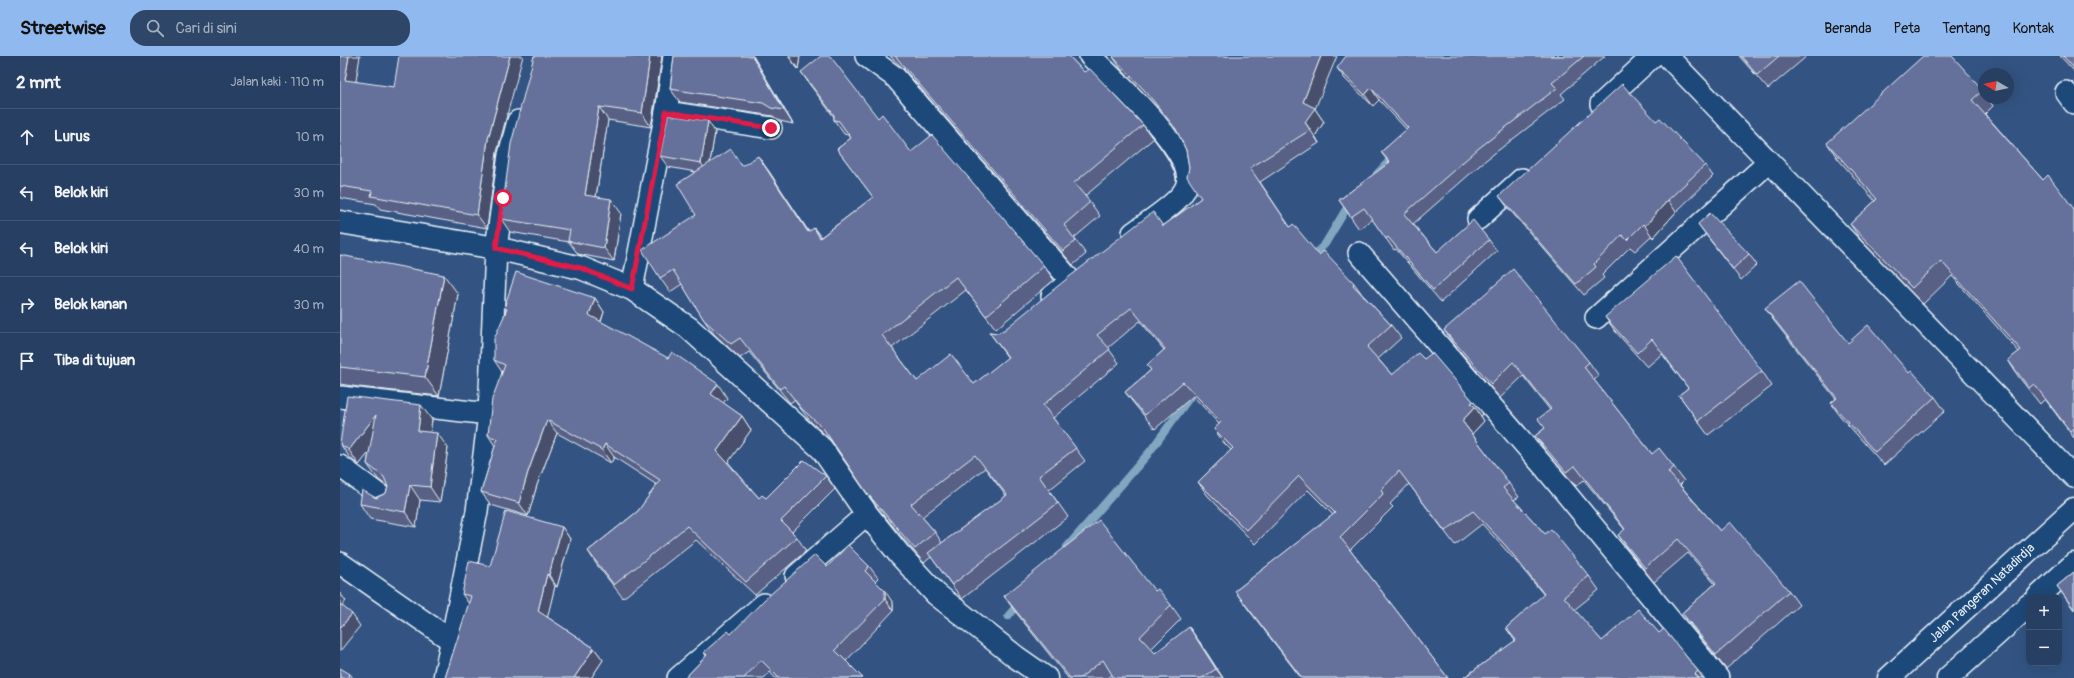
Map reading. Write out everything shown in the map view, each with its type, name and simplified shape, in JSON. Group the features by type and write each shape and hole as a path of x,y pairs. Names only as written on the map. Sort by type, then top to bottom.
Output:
{"street":[{"path":"632,289 666,112 674,56"},
{"path":"866,56 895,77 1077,276 1036,310"},
{"path":"1090,56 1147,112 1168,138 1185,168 1188,180 1186,188 1178,199 1115,247"},
{"path":"1589,116 1652,56"},
{"path":"1667,56 2074,477"},
{"path":"444,678 477,511 489,414 496,248 509,155 523,101"},
{"path":"666,112 771,128"},
{"path":"1596,318 1770,162"},
{"path":"1478,219 1536,165"},
{"path":"340,222 496,248 581,268 632,289 689,328 822,449 867,514 899,554 936,594 1016,657 1046,678"},
{"path":"1359,253 1546,469 1718,678"},
{"path":"340,397 489,414"},
{"path":"340,466 387,501"},
{"name":"Jalan Pangeran Natadirdja","path":"1889,678 2074,509"},
{"path":"678,678 867,514"},
{"path":"340,563 452,642"},
{"path":"2041,594 2074,564"},
{"path":"1948,678 2026,608"}],"building":[{"path":"340,56 349,56 345,80 394,87 399,56 510,56 488,139 477,215 371,196 372,191 340,186"},
{"path":"534,56 650,56 642,113 599,107 585,195 611,199 604,248 568,241 570,230 501,219 511,144"},
{"path":"674,56 752,56 784,110 771,108 763,103 670,89"},
{"path":"821,56 830,56 878,118 882,114 911,152 932,135 1044,266 986,316 956,277 882,335 917,381 951,354 974,384 1008,357 989,332 998,333 1004,330 1153,212 1163,226 1201,198 1187,177 1189,167 1186,150 1176,129 1147,93 1113,57 1114,56 1321,56 1303,102 1315,108 1305,122 1310,130 1250,168 1290,227 1293,224 1319,255 1324,251 1354,283 1353,285 1391,325 1367,347 1392,375 1418,353 1424,359 1432,353 1473,401 1471,403 1475,407 1462,421 1509,483 1503,488 1545,534 1551,529 1589,576 1564,597 1602,641 1638,609 1659,633 1664,629 1698,671 1695,674 1699,678 1463,678 1516,640 1506,628 1544,594 1506,546 1473,511 1445,531 1399,471 1381,490 1383,494 1340,537 1448,678 1302,678 1235,591 1335,513 1299,476 1246,530 1198,482 1233,448 1214,429 1221,422 1183,382 1145,415 1125,392 1151,370 1147,365 1165,349 1131,308 1097,335 1110,349 1043,405 1076,448 1039,476 1058,503 952,585 928,553 1007,495 975,455 911,504 935,532 915,549 867,493 823,428 801,408 784,386 780,389 740,338 731,344 704,320 673,270 660,278 642,250 696,215 677,184 731,149 742,166 758,156 808,232 814,228 820,238 873,197 837,149 851,138 839,121 834,120 834,115 801,72"},
{"path":"895,56 1069,56 1084,72 1090,69 1143,125 1074,183 1090,202 1064,225 1076,241 1063,251"},
{"path":"1346,56 1584,56 1552,83 1557,88 1479,148 1404,214 1437,252 1473,220 1489,240 1433,290 1388,237 1386,239 1364,208 1351,217 1339,200 1390,162 1381,152 1408,128 1371,88 1365,95 1337,68"},
{"path":"1741,56 1779,56 1757,75"},
{"path":"1923,56 1952,56 1978,85 1978,95 1972,100 2043,180 2048,175 2074,209 2074,428 2070,431 2034,384 2029,388 2008,360 2021,350 1941,261 1912,288 1850,224 1877,199 1827,143"},
{"path":"2063,56 2074,56 2074,68"},
{"path":"1622,84 1656,121 1660,118 1705,165 1668,200 1645,226 1643,224 1627,240 1622,235 1594,264 1596,267 1576,284 1499,196"},
{"path":"668,115 708,121 701,163 660,156"},
{"path":"1710,213 1749,254 1733,269 1698,224"},
{"path":"340,255 444,275 425,377 340,367"},
{"path":"1676,256 1762,371 1698,421 1679,395 1688,388 1652,339 1637,353 1605,317"},
{"path":"1513,269 1589,362 1584,367 1652,454 1659,448 1674,467 1668,472 1720,531 1730,522 1789,591 1716,655 1682,613 1716,583 1678,539 1645,568 1618,535 1625,529 1575,466 1566,472 1535,436 1545,428 1538,419 1551,409 1513,362 1491,384 1444,330"},
{"path":"516,272 595,298 589,315 668,358 672,352 718,384 711,394 742,416 717,451 759,498 762,495 766,498 804,460 826,476 781,521 797,537 746,582 687,526 614,585 588,551 638,511 660,480 605,444 602,450 547,420 528,472 519,503 481,492 497,439 488,435 492,399 505,365 494,360 494,339 507,309 504,308"},
{"path":"1799,281 1848,343 1868,325 1909,373 1912,371 1935,397 1875,452 1831,403 1837,398 1765,308"},
{"path":"347,396 421,405 418,431 437,433 430,487 410,485 405,512 360,504 362,490 376,498 386,493 388,487 384,477 367,464 376,415 349,450 340,444"},
{"path":"506,511 562,527 549,575 547,574 538,611 594,648 574,678 445,678 471,596 462,594 469,561 490,566"},
{"path":"1099,520 1155,591 1158,589 1171,605 1140,637 1155,653 1189,627 1216,669 1202,678 1114,678 1103,660 1080,678 1070,678 1004,596"},
{"path":"848,545 869,566 865,571 885,591 885,599 835,650 863,678 779,678 761,660 744,678 685,678 707,655 704,652 728,631 731,634 764,600 815,555 827,567"},
{"path":"2074,572 2074,609 2057,586"},
{"path":"340,604 352,614 340,628"},
{"path":"340,668 350,674 348,678 340,678"}],"waterway":[{"path":"1377,174 1395,155"},
{"path":"1309,260 1325,244 1351,201"},
{"path":"1067,547 1148,454 1193,393"},
{"path":"1008,616 1021,601"}],"route":[{"path":"503,198 496,248 581,268 632,289 666,112 771,128"}]}
